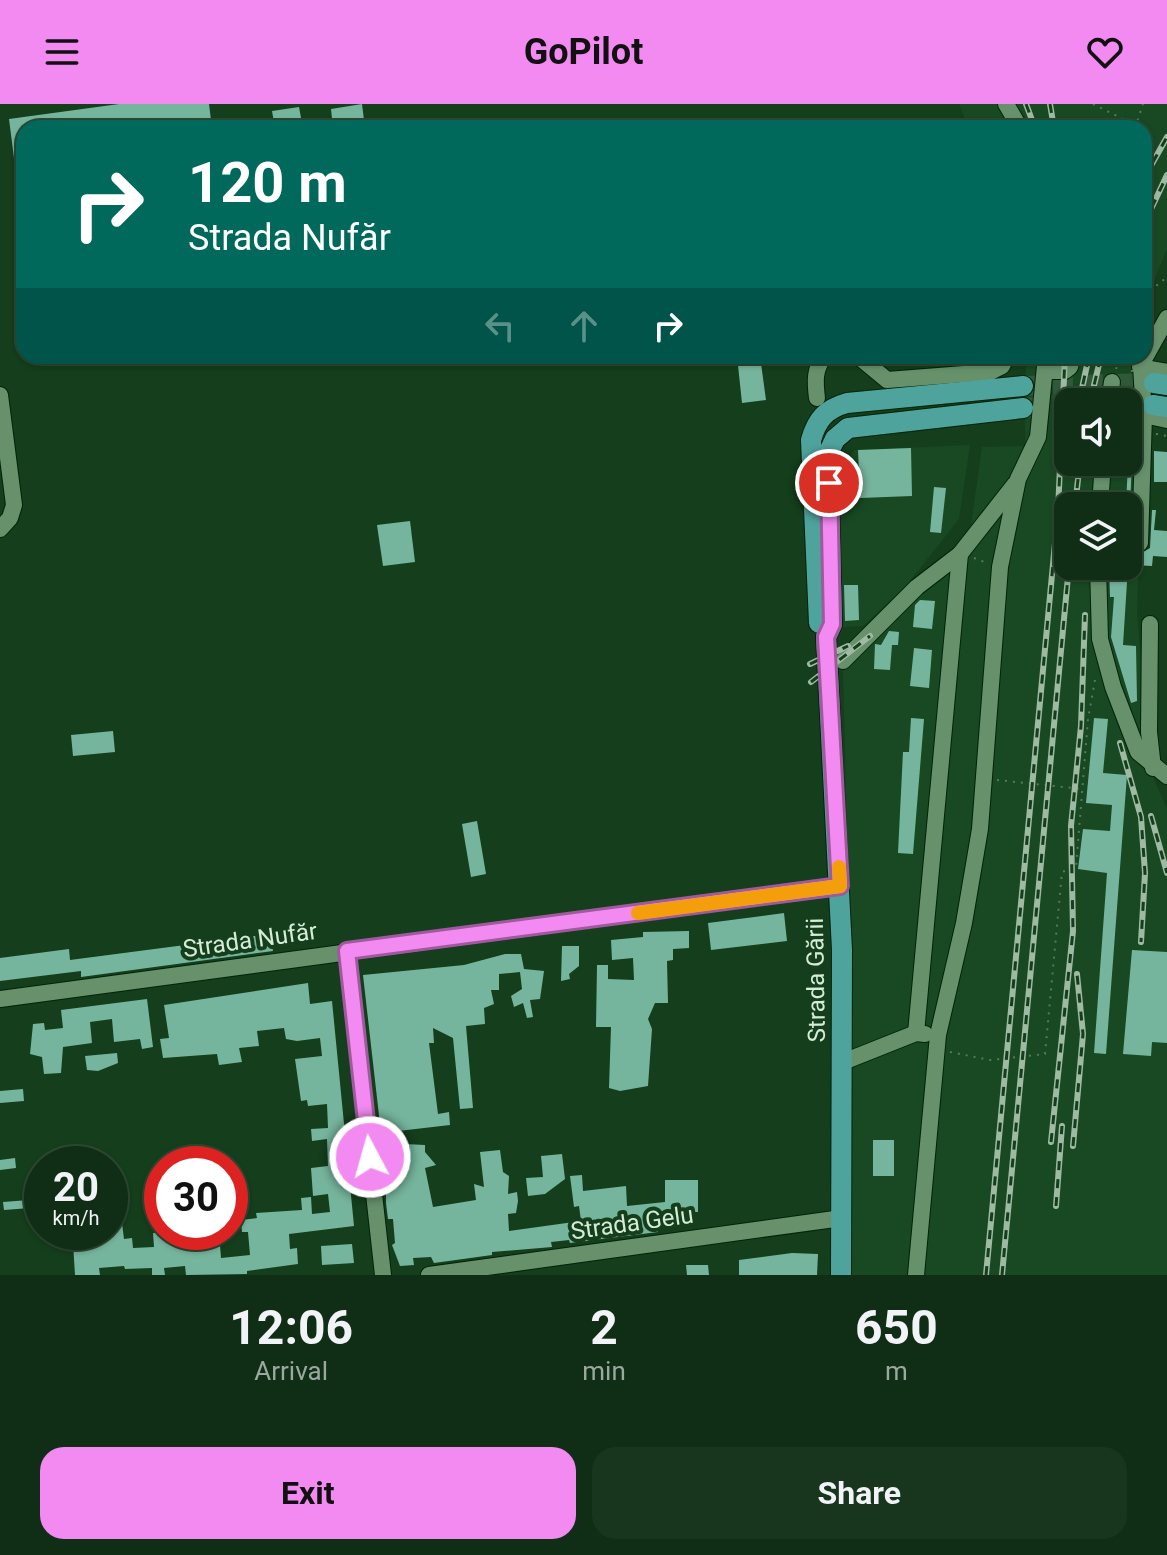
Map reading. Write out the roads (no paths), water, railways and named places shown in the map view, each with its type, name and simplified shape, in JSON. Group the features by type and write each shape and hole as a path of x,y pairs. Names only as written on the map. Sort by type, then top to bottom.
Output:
{"main road":[{"name":"Strada Gării","path":"841,1275 843,1062 840,886 826,637 819,625 811,440 825,413 847,403 1023,386"},
{"name":"Strada Gării","path":"826,637 832,624 828,454 835,439 848,428 1023,408"}],"street":[{"path":"1152,360 1167,318"},
{"path":"817,398 814,381 818,364"},
{"path":"868,364 887,380 990,372 1003,364"},
{"path":"843,661 917,587 960,554 1018,479 1038,437 1045,364 1065,371 1071,364"},
{"path":"1142,528 1158,412 1148,371"},
{"path":"1111,388 1112,382"},
{"path":"0,395 14,505 10,518 0,529"},
{"path":"916,1275 937,1042 964,923 984,779 1000,567 1018,479"},
{"path":"916,1033 960,554"},
{"path":"1098,580 1100,639 1109,671 1138,752 1160,772"},
{"path":"1150,624 1150,675 1160,772"},
{"path":"1150,675 1167,675"},
{"name":"Strada Nufăr","path":"0,999 840,886"},
{"path":"347,951 383,1275"},
{"path":"843,1062 916,1033 937,1042"},
{"name":"Strada Gelu","path":"429,1275 842,1218"}],"tunnel":[{"path":"1023,386 1154,383"},
{"path":"1023,408 1054,406"}],"railway":[{"path":"1026,104 1032,120"},
{"path":"1050,104 1053,120"},
{"path":"1152,164 1167,137"},
{"path":"1152,207 1167,175"},
{"path":"986,1275 1058,511 1065,364"},
{"path":"1082,388 1087,364"},
{"path":"1093,388 1099,364"},
{"path":"1077,492 1078,476"},
{"path":"1002,1275 1068,580"},
{"path":"1051,1142 1073,931 1071,826 1081,726 1085,615"},
{"path":"811,682 870,636"},
{"path":"810,664 848,646"},
{"path":"1120,743 1141,817 1145,873 1141,942"},
{"path":"1151,816 1167,873"},
{"path":"1073,1146 1083,1034 1077,974"},
{"path":"1056,1206 1062,1126"}]}
